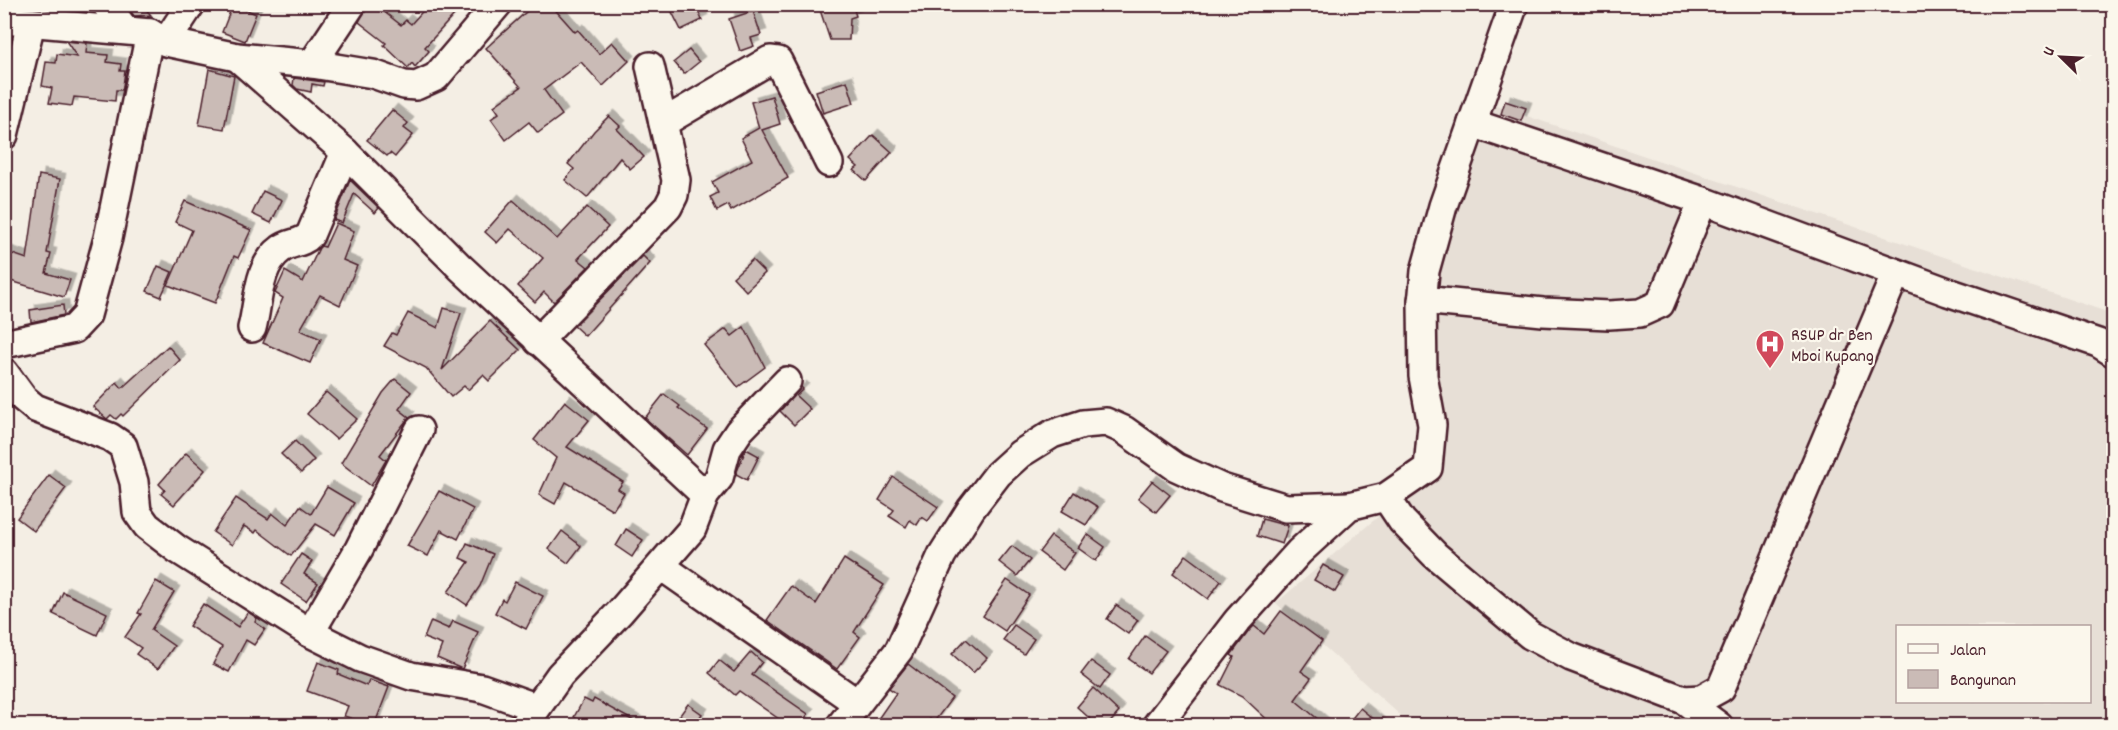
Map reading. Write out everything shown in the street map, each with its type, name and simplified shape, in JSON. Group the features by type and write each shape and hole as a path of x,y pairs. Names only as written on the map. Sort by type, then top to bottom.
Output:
{"street":[{"path":"106,4 147,35"},
{"path":"4,344 74,329 87,315 108,238 147,35 190,4"},
{"path":"312,64 352,4"},
{"path":"4,135 18,21 147,35 237,57 312,64 373,74 404,85 416,86 436,77 498,4"},
{"path":"840,726 899,650 942,555 971,509 998,474 1020,454 1052,434 1083,424 1106,422 1124,430 1176,466 1222,488 1286,508 1349,506 1386,497 1428,468 1432,425 1423,376 1422,300 1425,271 1443,206 1514,4"},
{"path":"237,57 345,152 538,341 705,495"},
{"path":"663,123 770,60 778,60 830,163"},
{"path":"538,341 668,207 674,195 676,180 650,66"},
{"path":"1472,123 1703,201 1896,273 2098,343 2114,353"},
{"path":"252,328 263,274 281,248 305,240 310,235 345,152"},
{"path":"1422,300 1543,312 1609,315 1640,313 1660,304 1703,201"},
{"path":"1684,700 1701,699 1721,688 1896,273"},
{"path":"4,372 23,398 35,408 110,437 123,446 134,482 137,512 147,526 177,549 310,633 360,658 411,676 482,688 530,720 560,675 661,566 692,529 705,495 719,478 728,448 739,431 787,381"},
{"path":"310,633 359,549 419,430"},
{"path":"1386,497 1402,521 1435,555 1530,635 1571,657 1684,700 1719,726"},
{"path":"1156,726 1237,621 1299,552 1349,506"},
{"path":"661,566 857,703"}],"shaded area":[{"name":"RSUP dr Ben Mboi Kupang","path":"1494,105 2113,314 2113,725 1411,725 1276,603 1432,471 1422,304"}],"building":[{"path":"126,4 141,4 151,15 134,16"},
{"path":"233,4 256,14 245,41 222,32"},
{"path":"368,4 374,4 401,25 406,20 411,24 429,4 464,4 425,47 429,51 415,67 412,63 408,68 384,45 386,43 359,22"},
{"path":"535,4 550,4 599,54 612,42 629,61 603,86 581,62 544,90 562,115 538,133 529,122 506,140 491,119 499,113 494,106 521,87 486,48"},
{"path":"668,4 695,4 702,20 681,30"},
{"path":"818,4 852,4 856,16 850,18 849,40 830,40"},
{"path":"753,11 761,35 751,38 754,46 740,51 729,19"},
{"path":"66,41 87,43 86,53 108,55 107,62 121,64 120,71 125,71 123,86 122,90 116,90 115,101 74,97 72,106 49,103 52,88 42,86 46,62 56,63 57,54 77,57"},
{"path":"689,50 699,62 684,74 674,62"},
{"path":"209,69 234,76 224,129 199,125"},
{"path":"294,78 324,82 323,86 312,84 311,92 297,89 293,85"},
{"path":"847,81 854,103 823,113 816,91"},
{"path":"772,96 780,124 762,130 788,178 731,211 728,205 717,211 710,197 718,193 712,182 752,160 741,138 759,128 751,102"},
{"path":"1505,101 1526,108 1521,121 1501,114"},
{"path":"392,110 408,123 404,128 413,135 395,157 390,153 387,156 367,140"},
{"path":"609,116 620,126 617,129 644,157 630,169 620,158 587,198 565,180 574,169 568,164"},
{"path":"873,135 892,152 866,181 854,170 858,167 850,160"},
{"path":"39,175 60,179 47,253 51,254 46,273 70,280 64,297 4,279 4,251 27,259"},
{"path":"350,180 379,208 375,213 354,194 342,223 334,220"},
{"path":"263,191 282,200 271,223 252,214"},
{"path":"513,200 557,239 587,207 608,227 578,259 588,267 554,302 544,292 535,302 518,286 543,258 510,229 497,243 485,232"},
{"path":"185,201 251,230 238,258 234,256 215,303 168,285 192,230 175,222"},
{"path":"336,223 354,231 343,260 357,266 340,305 320,295 300,330 321,339 310,363 263,343 283,298 275,293 285,271 303,282 319,248 325,247"},
{"path":"643,256 650,263 585,336 574,326"},
{"path":"752,260 765,273 746,291 733,277"},
{"path":"158,266 172,272 161,297 147,291"},
{"path":"63,305 64,315 31,322 30,310"},
{"path":"444,308 461,313 442,370 490,321 520,350 489,381 483,375 468,390 464,386 451,397 426,368 384,346 392,333 396,335 408,313 438,328"},
{"path":"744,327 765,367 738,387 704,345 726,329 732,336"},
{"path":"168,346 180,360 123,416 121,414 116,419 111,415 107,419 93,407 117,382 122,388"},
{"path":"395,379 411,392 399,409 409,417 380,455 386,460 371,486 341,463 383,393"},
{"path":"801,387 803,389 796,396 810,409 794,425 780,411"},
{"path":"326,392 357,419 336,439 307,414"},
{"path":"664,394 680,406 678,408 707,429 687,455 645,418"},
{"path":"565,401 589,420 567,447 623,482 618,489 624,493 613,510 566,482 555,504 539,495 556,458 534,440"},
{"path":"295,441 314,460 301,473 281,454"},
{"path":"746,449 759,456 747,480 736,474"},
{"path":"186,453 205,470 174,505 161,494 165,490 159,484"},
{"path":"49,475 66,488 34,531 17,518"},
{"path":"893,477 938,507 928,521 922,517 917,525 910,520 906,527 889,516 894,510 879,500"},
{"path":"1152,481 1170,495 1156,512 1138,498"},
{"path":"327,487 354,503 335,535 316,524 291,556 257,530 255,533 244,526 232,545 213,532 236,498 268,519 272,513 287,525 300,506 311,514"},
{"path":"439,491 473,509 458,539 441,530 428,556 407,546"},
{"path":"1074,492 1098,507 1086,525 1062,511"},
{"path":"1262,519 1288,526 1282,544 1257,536"},
{"path":"626,529 643,540 632,557 616,546"},
{"path":"562,531 581,546 568,563 549,549"},
{"path":"1087,534 1105,547 1096,561 1078,548"},
{"path":"1051,536 1075,553 1063,570 1039,552"},
{"path":"467,543 493,554 480,586 467,605 448,592 469,562 460,558"},
{"path":"1012,546 1030,560 1017,576 999,562"},
{"path":"301,554 312,561 304,574 318,583 306,601 281,584"},
{"path":"1186,555 1221,581 1208,599 1173,573"},
{"path":"844,559 884,585 854,632 860,637 837,669 767,620 791,586 816,604"},
{"path":"1323,565 1344,577 1335,592 1314,580"},
{"path":"1007,580 1029,595 1005,631 983,616"},
{"path":"156,581 174,592 151,630 174,646 158,669 136,654 141,648 125,637 141,614 138,613"},
{"path":"515,582 543,596 526,629 495,613 502,599 505,601"},
{"path":"63,592 107,613 97,635 53,614"},
{"path":"203,604 238,627 248,612 257,618 255,622 265,629 254,645 246,640 229,672 213,664 222,647 189,626"},
{"path":"1116,605 1138,620 1128,634 1107,619"},
{"path":"1281,611 1322,641 1301,671 1311,678 1295,700 1326,726 1274,726 1242,696 1220,685 1234,657 1231,655 1249,631 1254,626 1264,634"},
{"path":"431,621 449,629 453,621 478,632 462,669 437,658 442,645 424,638"},
{"path":"1014,625 1034,639 1024,654 1003,640"},
{"path":"1145,636 1166,651 1149,673 1129,659"},
{"path":"966,639 987,658 973,673 952,654"},
{"path":"751,652 762,662 752,675 808,714 800,726 789,726 739,691 735,695 709,673 719,660 734,672"},
{"path":"1091,661 1110,675 1100,689 1081,674"},
{"path":"318,662 339,670 338,674 367,686 369,680 389,687 374,726 344,716 348,706 307,691"},
{"path":"908,664 952,698 934,722 930,719 925,726 873,726 896,693 889,688"},
{"path":"1093,688 1119,712 1107,726 1098,726 1077,707"},
{"path":"584,699 592,703 594,699 643,726 589,726 574,717"},
{"path":"688,704 702,714 694,726 672,726"},
{"path":"1360,708 1382,726 1346,726"}],"place":[{"name":"RSUP dr Ben Mboi Kupang","path":"1770,370"}]}
